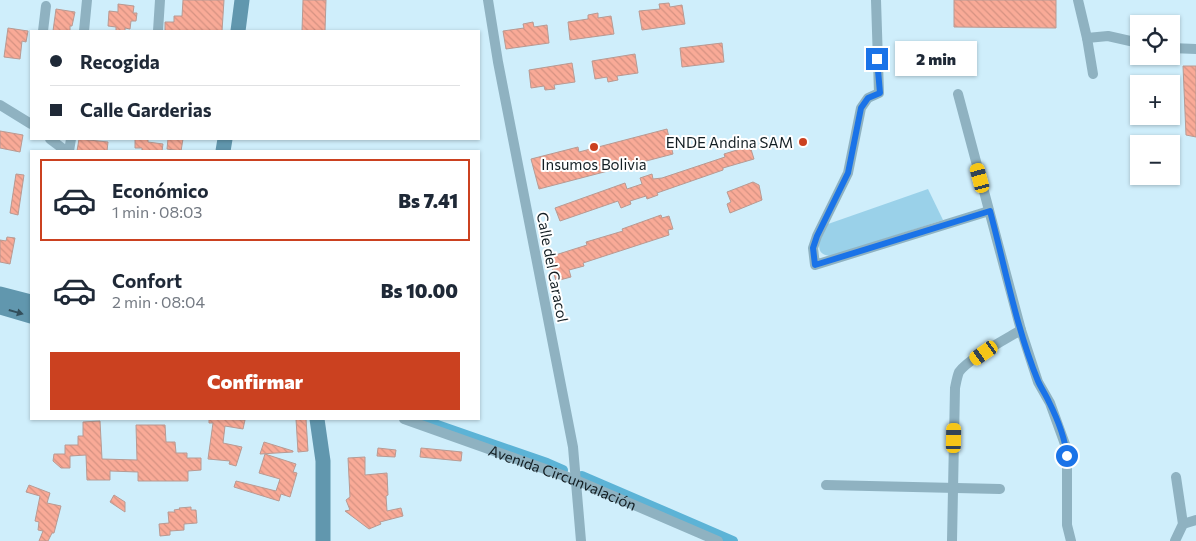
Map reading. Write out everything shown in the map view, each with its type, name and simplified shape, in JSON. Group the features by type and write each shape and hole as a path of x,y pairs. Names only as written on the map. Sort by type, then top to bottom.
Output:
{"street":[{"path":"84,30 87,0"},
{"path":"158,30 160,0"},
{"path":"238,30 242,0"},
{"name":"Calle del Caracol","path":"488,0 498,62 573,447 581,541"},
{"path":"876,0 880,93 868,98 861,108 848,173 813,248 815,265 990,211"},
{"path":"1078,0 1093,74"},
{"path":"43,30 46,6"},
{"path":"1087,38 1108,36 1130,40"},
{"path":"1180,48 1196,49"},
{"path":"958,94 1021,330 1038,382 1050,403 1066,446 1067,525 1072,541"},
{"path":"0,105 30,123"},
{"path":"51,140 66,150"},
{"path":"0,294 30,302"},
{"path":"0,307 30,316"},
{"path":"952,541 955,388 959,373 965,366 1021,330"},
{"path":"317,420 323,461 324,541"},
{"name":"Avenida Circunvalación","path":"407,420 576,480 718,541"},
{"path":"1175,541 1184,524 1176,476"},
{"path":"826,485 1000,489"},
{"path":"1184,524 1196,520"}],"shaded area":[{"path":"928,189 943,220 831,256 821,252 819,243 828,224"}],"building":[{"path":"183,0 224,0 222,30 165,30 165,22 174,22 174,16 182,16"},
{"path":"303,0 326,0 325,30 302,30"},
{"path":"954,0 1056,0 1056,28 954,27"},
{"path":"669,3 670,7 682,5 685,24 642,30 639,11 660,9 659,4"},
{"path":"118,4 134,6 133,13 137,13 136,21 131,21 130,29 116,30 116,27 108,26 109,11 118,12"},
{"path":"56,9 75,12 70,30 53,30"},
{"path":"598,13 598,18 611,16 614,34 570,40 568,22 588,19 588,15"},
{"path":"533,22 534,27 547,25 549,43 506,49 503,31 524,28 523,24"},
{"path":"8,28 28,31 26,42 22,41 20,59 4,57"},
{"path":"722,43 724,62 682,67 680,48"},
{"path":"635,54 638,73 617,76 618,80 608,82 607,77 595,79 592,61"},
{"path":"572,63 575,82 554,85 555,89 545,90 544,86 531,88 529,70"},
{"path":"1183,66 1196,66 1196,137 1186,135"},
{"path":"667,129 673,154 539,189 531,159 578,147 579,152"},
{"path":"0,131 23,135 20,152 0,148"},
{"path":"79,140 108,142 107,150 77,150"},
{"path":"135,140 148,140 148,142 163,144 162,150 135,148"},
{"path":"168,140 183,140 181,150 167,149"},
{"path":"750,146 754,159 723,168 723,170 657,193 658,195 647,199 646,196 630,201 631,204 621,208 618,201 560,221 555,208 625,183 627,189 642,184 640,178 652,174 653,179 662,178 725,157 724,154"},
{"path":"16,174 24,175 18,215 10,213"},
{"path":"753,182 759,185 762,200 730,213 727,204 731,202 727,192"},
{"path":"661,215 662,218 669,216 673,229 668,230 669,235 583,263 584,266 569,270 571,277 556,281 549,257 587,245 586,242 623,231 622,229"},
{"path":"7,237 15,238 10,264 0,262 0,240 6,241"},
{"path":"209,420 245,420 243,429 225,426 223,443 242,447 236,466 229,464 230,461 208,459 213,423 209,423"},
{"path":"296,420 306,420 308,451 298,452"},
{"path":"100,421 102,459 137,460 136,425 165,425 166,442 175,442 176,453 187,453 187,458 201,458 201,470 188,471 188,481 138,481 138,472 110,471 110,480 87,480 86,455 70,456 70,468 61,468 53,461 54,454 65,454 65,445 78,445 78,436 83,436 83,422"},
{"path":"264,442 293,451 293,452 260,454"},
{"path":"378,448 396,450 395,457 377,456"},
{"path":"421,448 462,452 461,461 420,457"},
{"path":"265,454 296,464 293,472 297,473 290,497 281,494 279,501 234,487 236,481 276,491 280,479 259,473"},
{"path":"365,457 365,475 387,473 387,511 401,508 403,516 380,522 381,524 369,529 345,511 350,510 346,500 350,497 348,458"},
{"path":"29,485 50,493 47,503 61,506 54,533 52,533 48,541 39,541 43,531 38,530 39,522 35,521 40,496 26,492"},
{"path":"114,495 125,502 125,512 110,502"},
{"path":"191,507 191,510 196,510 197,523 184,524 184,530 170,531 170,535 160,536 159,524 169,523 168,512 175,512 174,510 179,508"}],"waterway":[{"path":"423,420 563,470"},
{"path":"582,476 733,541"}],"place":[{"name":"ENDE Andina SAM","path":"803,142"},
{"name":"Insumos Bolivia","path":"594,147"}],"route":[{"path":"877,59 880,93 868,98 861,108 857,136 848,173 813,248 815,265 990,211 1021,330 1038,382 1050,403 1066,446 1067,456"}]}
